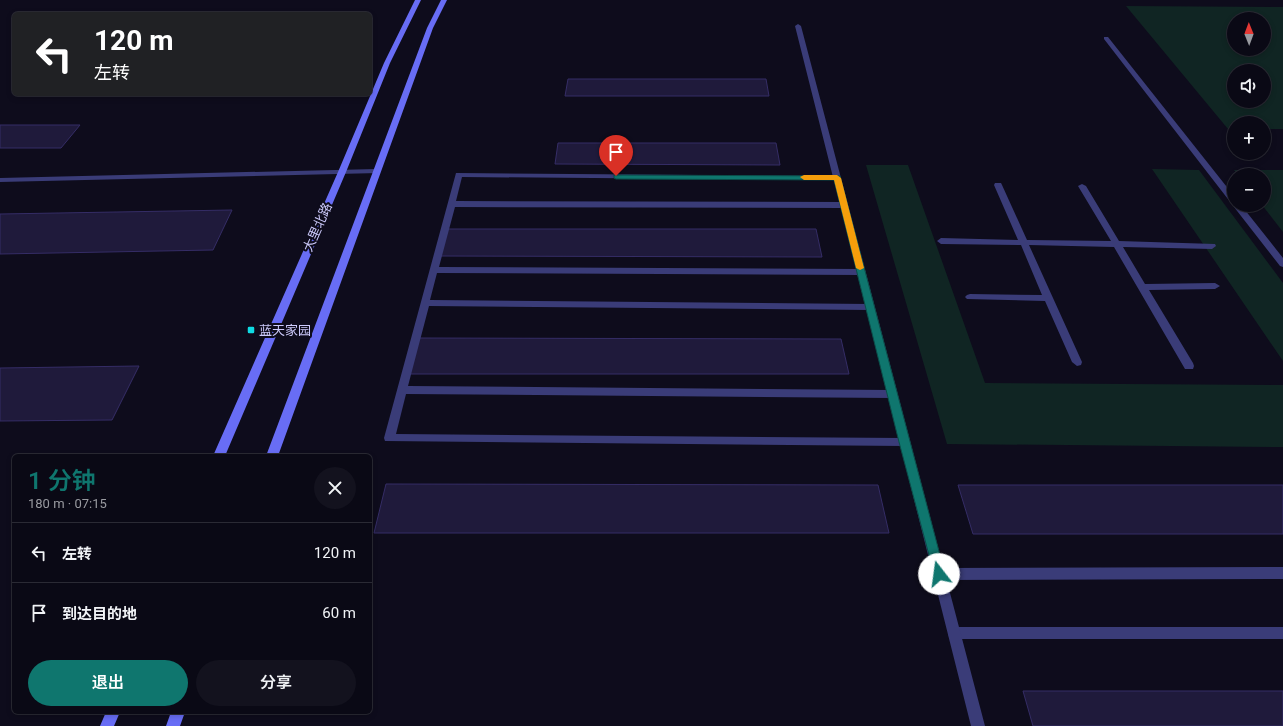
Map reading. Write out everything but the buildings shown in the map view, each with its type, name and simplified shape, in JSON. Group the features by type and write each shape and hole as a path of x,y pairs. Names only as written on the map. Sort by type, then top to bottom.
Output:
{"main road":[{"name":"大里北路","path":"220,454 274,324 404,26 418,0"},
{"path":"273,454 376,171 430,28 444,0"},
{"path":"107,726 112,714"},
{"path":"172,726 177,714"}],"street":[{"path":"798,26 978,726"},
{"path":"1106,38 1227,192"},
{"path":"0,180 376,171"},
{"path":"837,178 459,176 389,438 904,442"},
{"path":"998,185 1078,362"},
{"path":"1082,186 1189,366"},
{"path":"451,204 844,205"},
{"path":"1242,212 1283,264"},
{"path":"941,241 1212,246"},
{"path":"434,270 861,272"},
{"path":"1142,287 1215,286"},
{"path":"970,297 1049,298"},
{"path":"425,303 870,307"},
{"path":"402,390 892,394"},
{"path":"939,574 1283,573"},
{"path":"954,633 1283,633"}],"green space":[{"path":"1126,6 1283,7 1283,129 1271,129 1271,116 1227,116 1227,128"},
{"path":"866,165 908,165 985,383 1283,385 1283,447 947,444"},
{"path":"1152,169 1199,170 1227,208 1227,212 1230,212 1283,283 1283,361"},
{"path":"1271,170 1283,170 1283,232 1267,212 1271,212"}],"slow traffic":[{"path":"804,177 837,178 860,268"}],"place":[{"name":"蓝天家园","path":"251,330"}],"route":[{"path":"616,176 837,178 939,574"}]}
